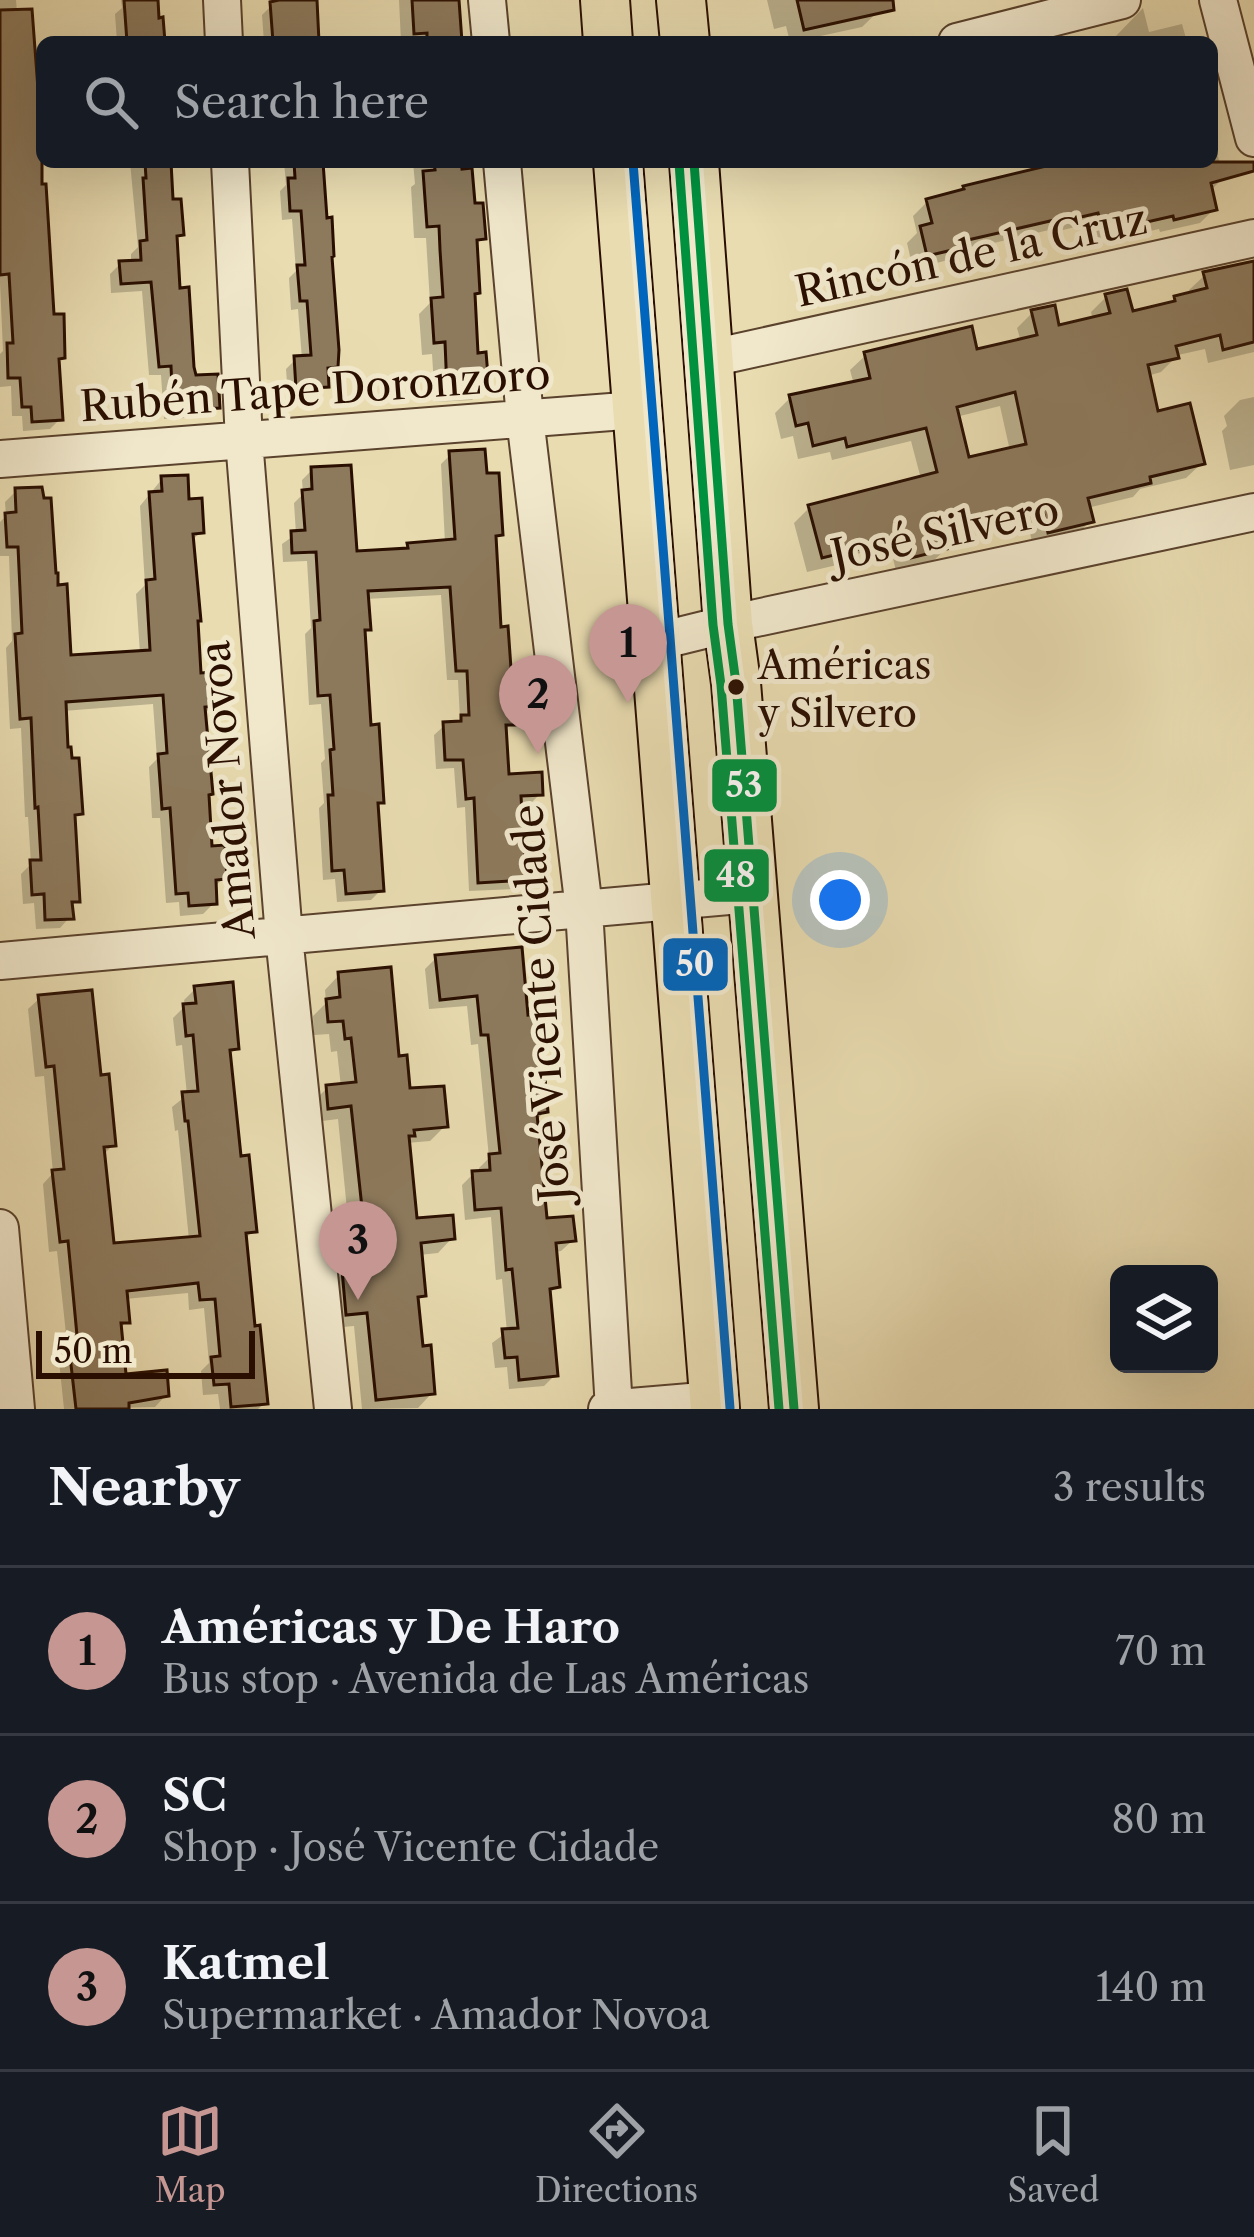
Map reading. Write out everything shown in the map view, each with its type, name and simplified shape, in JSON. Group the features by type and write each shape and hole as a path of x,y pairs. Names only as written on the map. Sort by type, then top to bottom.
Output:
{"main road":[{"path":"605,0 608,36"},
{"path":"681,0 684,36"},
{"path":"618,168 714,1405"},
{"path":"694,168 794,1409"}],"street":[{"path":"222,0 224,36"},
{"path":"487,0 490,36"},
{"path":"981,36 1122,0"},
{"path":"1218,0 1254,138"},
{"name":"Amador Novoa","path":"230,168 244,440 284,936 333,1409"},
{"name":"José Vicente Cidade","path":"503,168 525,418 584,909 612,1409"},
{"name":"Rincón de la Cruz","path":"707,359 1254,238"},
{"name":"Rubén Tape Doronzoro","path":"0,459 637,410"},
{"name":"José Silvero","path":"655,642 1254,512"},
{"path":"0,961 751,894"},
{"path":"0,1228 16,1409"},
{"path":"612,1409 714,1405"}],"building":[{"path":"124,0 158,0 165,36 127,36"},
{"path":"317,0 319,36 273,36 270,2"},
{"path":"412,0 459,0 462,36 414,34"},
{"path":"797,0 893,0 894,10 804,30"},
{"path":"32,9 36,168 42,168 42,184 46,184 54,314 64,314 65,358 59,359 63,420 32,422 31,407 22,407 20,378 8,378 7,343 13,343 9,274 0,275 0,10"},
{"path":"1218,162 1254,162 1254,171 1211,183 1217,210 1103,232 1098,213 1063,218 968,240 969,246 927,256 920,226 932,223 926,199 1038,168 1218,168"},
{"path":"145,168 171,168 173,199 181,199 180,288 189,287 194,367 196,375 218,374 220,408 173,411 171,366 159,367 151,282 121,284 119,261 141,260 140,241 147,240"},
{"path":"294,168 323,168 327,218 332,217 339,350 338,367 328,368 329,387 296,389 294,356 311,355 307,301 300,301 297,265 305,265 301,211 290,211 288,178 295,178"},
{"path":"472,168 475,203 483,203 486,239 477,240 480,293 475,294 478,353 486,352 489,388 447,390 445,342 434,343 431,298 443,297 439,226 427,227 423,171"},
{"path":"1254,261 1254,342 1223,350 1220,335 1176,346 1179,358 1148,365 1158,411 1190,403 1205,464 1088,498 1094,522 1048,533 1042,506 946,529 951,548 911,558 905,533 822,558 808,505 937,472 926,428 847,447 845,438 813,446 808,423 796,426 789,395 870,378 864,352 972,326 977,349 1037,335 1031,310 1055,305 1059,325 1110,313 1105,294 1127,289 1133,311 1207,288 1203,272","holes":["1015,392 1026,444 969,457 957,407"]},
{"path":"485,449 487,473 499,473 503,535 496,536 501,627 508,626 515,725 506,725 509,774 542,772 543,795 521,796 526,880 478,883 474,798 466,799 463,760 445,760 443,722 461,721 461,715 469,715 467,671 456,671 450,587 368,591 371,630 365,630 371,725 379,724 384,891 346,894 344,870 332,871 328,795 333,795 330,750 334,749 330,695 318,696 316,552 292,553 291,531 305,530 302,490 312,489 311,467 351,465 357,551 455,539 449,451"},
{"path":"188,475 189,499 202,498 204,533 193,534 201,673 214,672 216,706 205,707 213,794 209,795 212,846 225,845 227,879 216,880 217,904 189,906 188,893 176,894 170,808 162,809 158,754 167,753 163,695 66,702 68,747 72,758 79,758 83,814 75,815 80,902 72,902 74,919 45,920 44,894 32,895 30,860 41,860 38,807 31,718 20,719 15,634 22,633 18,547 7,547 5,513 16,512 15,488 42,487 44,498 51,498 58,585 67,584 71,655 150,650 146,580 155,579 149,492 162,491 161,476"},
{"path":"522,947 528,1015 539,1014 546,1089 548,1112 537,1114 547,1218 573,1216 576,1241 556,1243 560,1287 550,1289 558,1376 519,1380 517,1357 505,1358 502,1329 518,1328 512,1269 506,1270 501,1208 475,1210 472,1171 490,1170 489,1154 500,1153 488,1035 481,1035 477,996 440,1000 435,955"},
{"path":"391,967 399,1056 407,1055 410,1088 444,1086 448,1127 414,1130 415,1136 409,1136 417,1218 453,1215 455,1239 421,1243 426,1296 418,1297 423,1346 431,1345 435,1394 376,1400 367,1313 346,1315 342,1270 374,1267 369,1216 363,1217 351,1106 328,1109 326,1085 356,1082 351,1038 345,1039 343,1021 328,1022 326,999 340,997 338,972"},
{"path":"233,982 239,1049 230,1050 241,1156 249,1155 257,1232 246,1233 268,1404 231,1407 229,1384 214,1385 211,1357 220,1356 215,1299 200,1300 198,1283 127,1291 130,1323 121,1323 126,1374 167,1370 169,1396 129,1403 129,1409 76,1409 69,1347 78,1346 68,1241 60,1242 52,1170 64,1169 54,1066 46,1067 38,995 92,990 101,1075 109,1074 116,1146 104,1147 114,1243 200,1236 182,1092 198,1091 193,1035 186,1036 183,1004 196,1003 194,986"}],"transit line":[{"name":"50","path":"633,168 730,1408"},
{"name":"48","path":"679,168 779,1409"},
{"name":"53","path":"694,168 794,1409"}],"place":[{"name":"Américas y Silvero","path":"736,687"},
{"name":"Américas y De Haro","path":"628,703"},
{"name":"SC","path":"538,754"},
{"name":"Katmel","path":"358,1300"}]}
